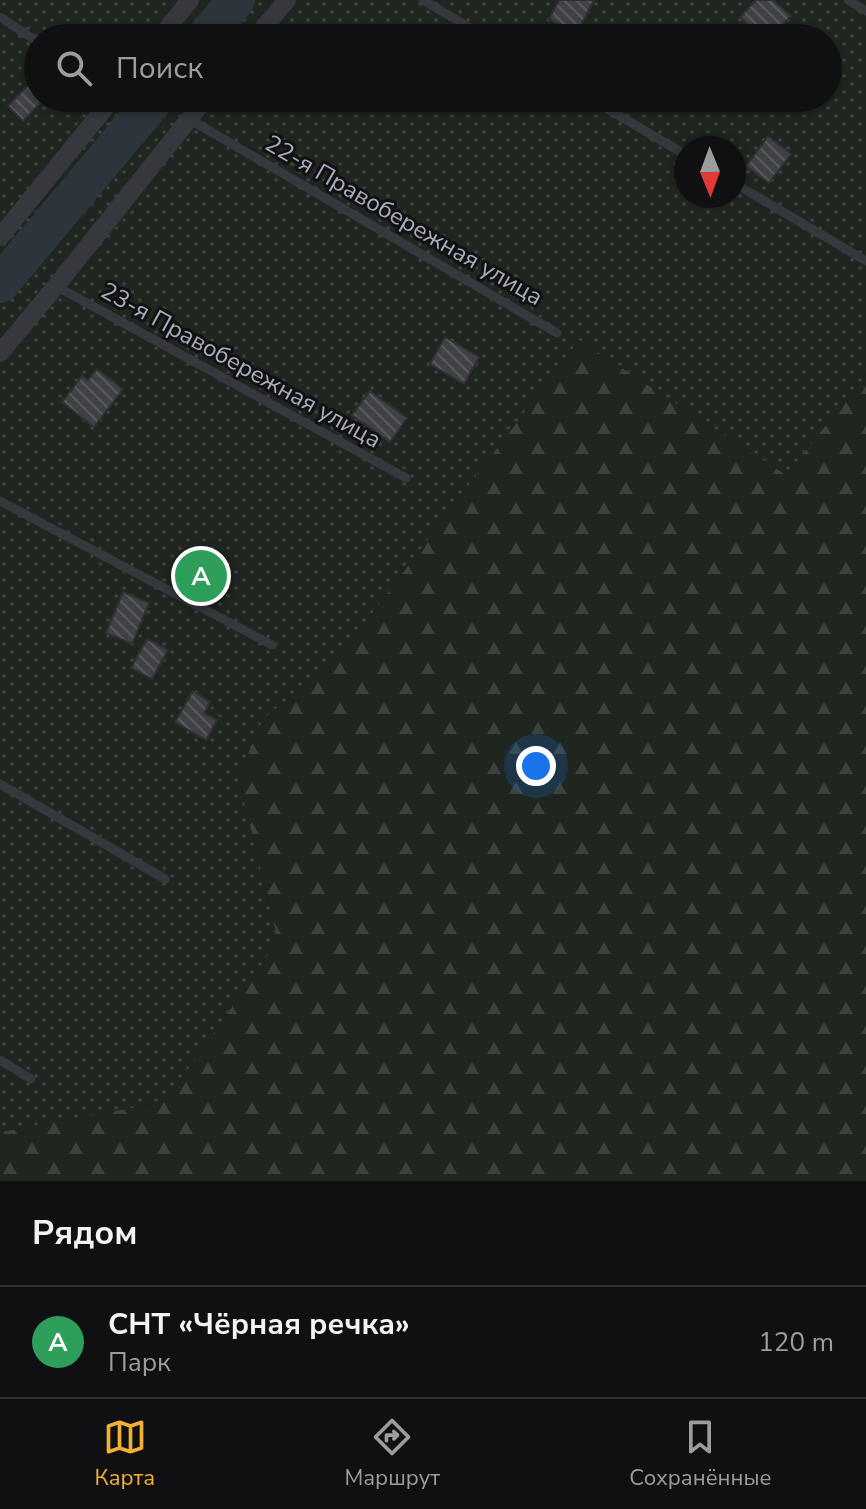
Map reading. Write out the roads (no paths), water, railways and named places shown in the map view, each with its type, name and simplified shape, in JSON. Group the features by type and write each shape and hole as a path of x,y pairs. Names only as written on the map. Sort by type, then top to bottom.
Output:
{"street":[{"path":"171,24 190,0"},
{"path":"267,24 287,0"},
{"path":"0,237 102,112"},
{"path":"0,353 195,112"}],"lane":[{"path":"423,0 463,24"},
{"path":"848,0 866,11"},
{"path":"0,17 24,33"},
{"path":"613,112 674,148"},
{"name":"22-я Правобережная улица","path":"189,119 557,333"},
{"path":"746,190 866,261"},
{"name":"23-я Правобережная улица","path":"56,286 406,478"},
{"path":"0,501 272,645"},
{"path":"0,784 165,879"},
{"path":"0,1060 31,1079"}],"waterway":[{"path":"216,24 236,0"},
{"path":"0,284 144,112"}],"place":[{"name":"СНТ «Чёрная речка»","path":"201,576"}]}
